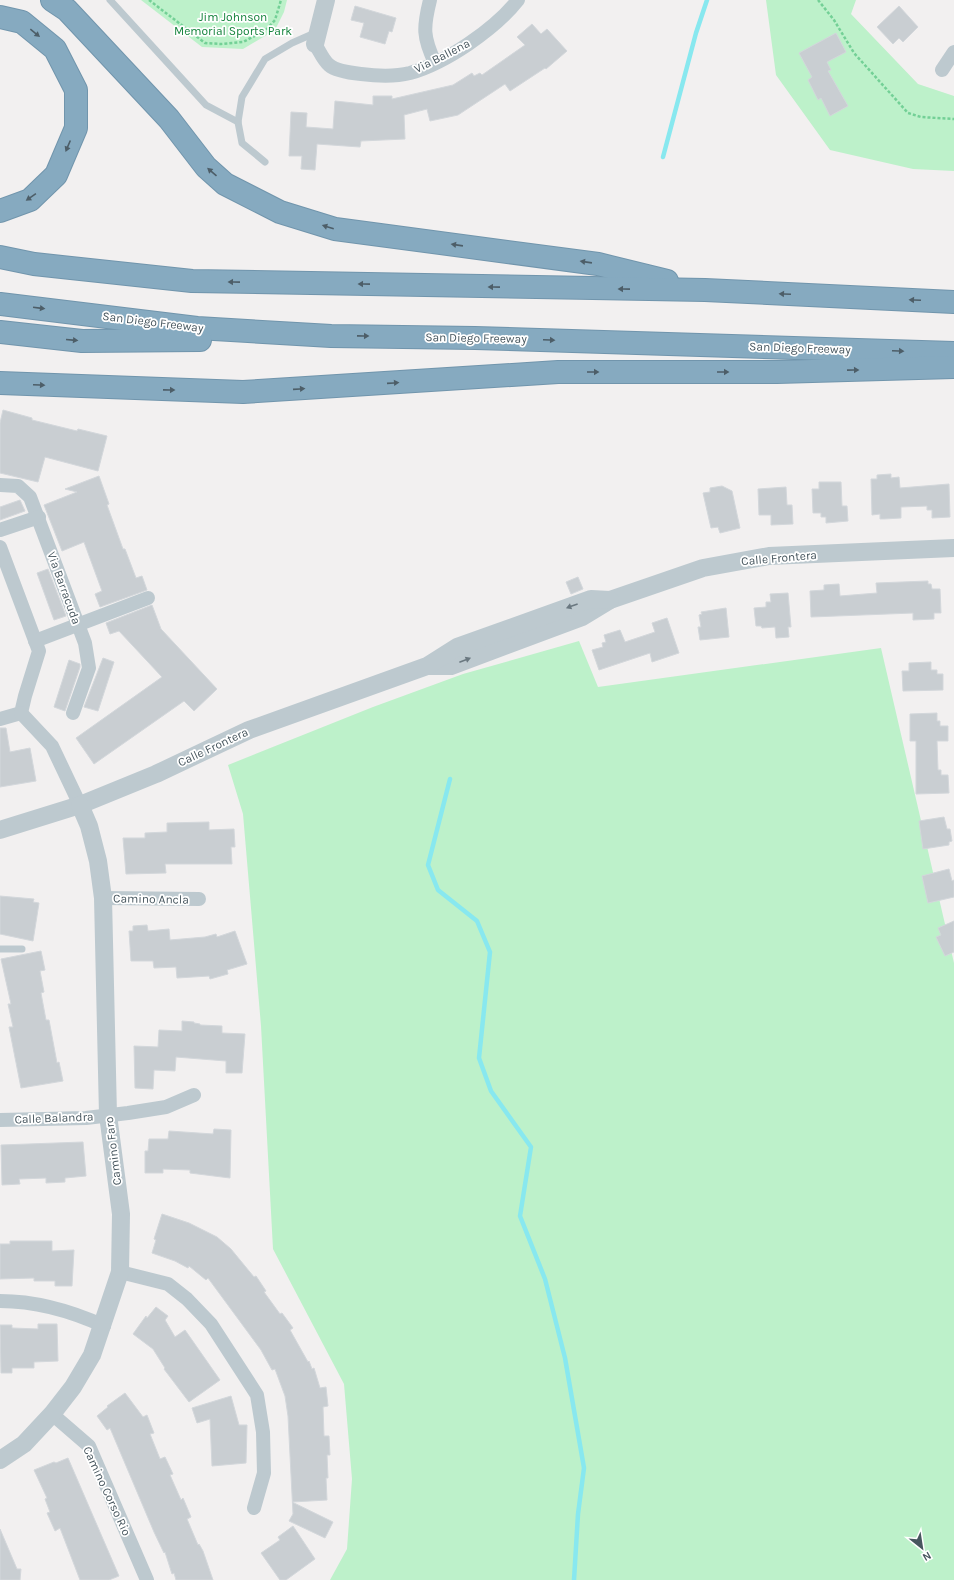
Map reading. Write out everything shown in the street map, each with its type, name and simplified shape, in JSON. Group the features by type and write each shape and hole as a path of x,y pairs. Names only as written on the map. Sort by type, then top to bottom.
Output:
{"highway":[{"path":"52,0 67,10 163,114 206,167 225,184 280,212 335,229 598,264 705,290"},
{"path":"0,17 22,22 55,49 76,90 76,128 56,175 30,200 0,210"},
{"path":"0,257 34,264 192,281 705,290 954,302"},
{"name":"San Diego Freeway","path":"0,304 197,328 331,336 491,338 954,353"},
{"path":"0,332 82,341 257,340 331,336"},
{"path":"0,383 243,392 558,372 777,372 954,367"}],"street":[{"path":"317,38 326,0"},
{"path":"430,0 426,17 425,37 426,43 435,63"},
{"name":"Via Ballena","path":"317,38 329,65 350,73 382,76 409,73 435,63 477,39 510,11 518,0"},
{"path":"942,70 954,52"},
{"name":"Via Barracuda","path":"0,485 18,486 30,497 85,643 89,668 73,713"},
{"path":"0,530 38,517"},
{"path":"0,547 39,651 24,696 22,713 52,746 80,805"},
{"name":"Calle Frontera","path":"0,830 80,805 156,774 249,730 427,666 457,647 592,599 610,600 703,568 769,556 954,548"},
{"path":"35,641 148,598"},
{"path":"0,718 22,713"},
{"name":"Camino Faro","path":"0,1460 24,1444 52,1414 73,1388 92,1355 104,1326 120,1272 120,1214 108,1115 103,898 95,847 89,826 80,805"},
{"name":"Camino Ancla","path":"103,898 199,899"},
{"name":"Calle Balandra","path":"0,1120 86,1118 166,1107 194,1095"},
{"path":"120,1272 168,1284 187,1299 211,1324 258,1395 263,1432 264,1473 254,1508"},
{"path":"0,1301 48,1306 84,1317 104,1326"},
{"name":"Camino Corso Rio","path":"52,1414 89,1446 147,1580"}],"lane":[{"path":"110,0 206,105 238,122"},
{"path":"265,162 242,143 238,122 242,97 265,60 292,43 317,38"},
{"path":"0,949 22,949"}],"path":[{"path":"149,0 205,43 221,44 242,42 266,30 275,20 281,0"},
{"path":"818,0 834,20 854,53 908,113 921,117 954,119"}],"green space":[{"name":"Jim Johnson Memorial Sports Park","path":"141,0 287,0 284,12 275,30 243,49 202,47"},
{"path":"766,0 856,0 851,14 918,84 954,96 954,171 913,169 830,150 776,75"},
{"path":"579,641 598,687 881,648 954,963 954,1580 330,1580 347,1549 352,1479 344,1384 273,1249 261,1026 243,814 228,765 373,707 463,674"}],"building":[{"path":"355,6 396,18 392,32 389,31 385,44 360,37 364,23 351,20"},
{"path":"899,6 918,27 903,42 899,38 893,44 877,27"},
{"path":"532,24 541,34 547,29 567,51 546,69 545,68 510,91 505,84 458,115 430,121 427,109 404,115 405,139 361,141 360,147 317,144 315,170 301,169 302,156 289,156 291,112 307,113 306,127 333,129 335,101 373,105 373,96 392,96 392,99 453,85 472,73 474,76 480,73 482,75 525,45 517,37"},
{"path":"836,33 846,52 827,62 831,70 828,71 848,106 830,116 821,98 818,100 808,80 812,77 799,53"},
{"path":"3,410 32,418 32,420 77,431 78,429 107,436 98,471 45,457 38,482 0,473 0,423"},
{"path":"891,474 891,478 899,477 900,488 949,484 950,517 932,518 932,510 927,510 927,506 901,507 901,518 880,519 880,514 872,515 871,479 877,479 877,475"},
{"path":"99,476 109,504 107,505 123,549 125,549 136,578 142,576 147,590 100,607 95,594 102,591 84,542 62,551 44,505 77,492 65,489"},
{"path":"819,482 841,482 842,506 847,506 848,521 826,523 826,517 821,517 821,513 813,513 812,489 819,489"},
{"path":"722,486 732,491 740,528 720,533 718,527 711,528 703,493 710,492 710,488"},
{"path":"786,487 787,505 792,505 793,524 771,525 771,515 759,515 758,489"},
{"path":"20,500 25,511 0,520 0,507"},
{"path":"48,569 66,616 54,620 37,573"},
{"path":"578,577 583,589 571,594 566,582"},
{"path":"928,581 928,584 931,584 932,589 940,589 941,613 934,613 934,619 913,620 913,613 811,617 810,591 824,590 824,585 839,584 840,596 877,593 876,583"},
{"path":"788,593 791,627 788,627 789,637 776,638 775,627 762,628 761,626 756,626 754,608 766,607 766,602 771,602 770,594"},
{"path":"152,605 161,629 217,689 194,711 184,701 94,764 76,738 162,677 119,631 110,634 106,623"},
{"path":"726,608 729,637 700,640 698,627 701,627 699,615 702,614 701,612"},
{"path":"667,618 679,653 652,662 650,653 599,670 592,650 603,647 602,643 606,642 604,635 620,630 625,642 655,632 652,623"},
{"path":"103,658 114,662 98,711 84,707"},
{"path":"69,660 80,664 80,667 65,711 54,707"},
{"path":"931,662 931,670 937,670 937,674 943,674 943,690 903,691 902,671 909,671 909,663"},
{"path":"937,713 937,721 940,721 940,726 948,726 948,741 937,741 938,770 941,770 941,775 948,775 949,793 916,794 916,741 910,741 910,714"},
{"path":"0,728 6,728 10,752 30,748 36,781 0,787"},
{"path":"944,817 947,829 950,829 952,841 949,842 949,845 923,849 919,821"},
{"path":"209,822 209,830 234,829 235,847 231,847 232,864 165,864 166,873 126,874 123,838 145,838 145,833 167,832 167,823"},
{"path":"949,869 952,881 954,880 954,897 928,903 922,876"},
{"path":"0,896 34,899 33,902 39,903 33,941 0,934"},
{"path":"954,921 954,952 945,956 936,937 941,935 938,928"},
{"path":"147,925 148,931 169,929 170,940 205,937 216,934 217,937 235,931 247,964 227,970 228,974 210,979 209,976 177,978 176,967 154,968 153,961 131,961 129,931 133,931 133,926"},
{"path":"41,951 45,970 40,971 44,992 41,993 46,1020 49,1020 57,1063 59,1062 63,1081 21,1088 9,1027 13,1027 8,1004 11,1004 1,959"},
{"path":"182,1021 194,1022 200,1025 222,1026 222,1033 245,1034 242,1073 226,1073 226,1061 176,1057 175,1071 154,1070 153,1089 135,1088 134,1046 158,1047 159,1030 182,1031"},
{"path":"214,1129 231,1130 230,1178 190,1173 190,1170 163,1169 163,1173 145,1173 145,1151 148,1151 149,1139 168,1139 169,1131 213,1134"},
{"path":"83,1142 86,1176 65,1178 65,1182 46,1183 46,1178 19,1179 20,1184 2,1185 1,1145"},
{"path":"162,1214 189,1223 217,1237 231,1249 254,1277 256,1276 266,1291 264,1292 280,1314 282,1313 293,1328 290,1330 308,1362 309,1361 312,1369 314,1368 320,1388 326,1387 328,1406 323,1407 324,1436 329,1436 330,1455 327,1455 327,1500 292,1502 288,1416 285,1396 275,1369 272,1370 261,1350 208,1278 206,1280 189,1266 188,1268 175,1261 152,1253 156,1240 154,1239"},
{"path":"10,1241 52,1241 52,1251 74,1250 72,1286 55,1286 55,1281 34,1281 34,1278 0,1279 0,1244 10,1244"},
{"path":"156,1307 168,1316 165,1320 175,1337 185,1330 220,1380 189,1402 164,1369 165,1368 153,1349 133,1334 146,1316 147,1318"},
{"path":"38,1324 57,1324 58,1361 34,1362 34,1368 12,1368 12,1373 1,1373 0,1325 12,1325 12,1328 38,1329"},
{"path":"125,1393 143,1417 147,1415 154,1433 150,1434 160,1459 165,1457 173,1474 170,1475 181,1500 183,1498 191,1517 187,1519 198,1545 199,1544 203,1551 213,1580 176,1580 174,1573 172,1574 165,1552 164,1553 154,1532 110,1428 107,1430 97,1416 108,1407 107,1406"},
{"path":"231,1396 239,1425 247,1425 246,1463 212,1466 210,1419 197,1423 192,1408"},
{"path":"68,1458 119,1576 109,1580 80,1580 60,1528 55,1531 47,1513 50,1512 45,1499 47,1498 34,1470"},
{"path":"292,1502 333,1522 325,1538 289,1521 293,1514"},
{"path":"293,1526 315,1559 286,1580 280,1580 261,1553 280,1540 278,1537"},
{"path":"0,1529 17,1569 21,1569 20,1580 0,1580"}],"waterway":[{"path":"663,157 696,33 707,0"},
{"path":"450,779 428,865 438,890 477,921 490,952 479,1058 491,1091 531,1147 520,1216 545,1279 565,1358 584,1468 578,1514 574,1580"}]}
